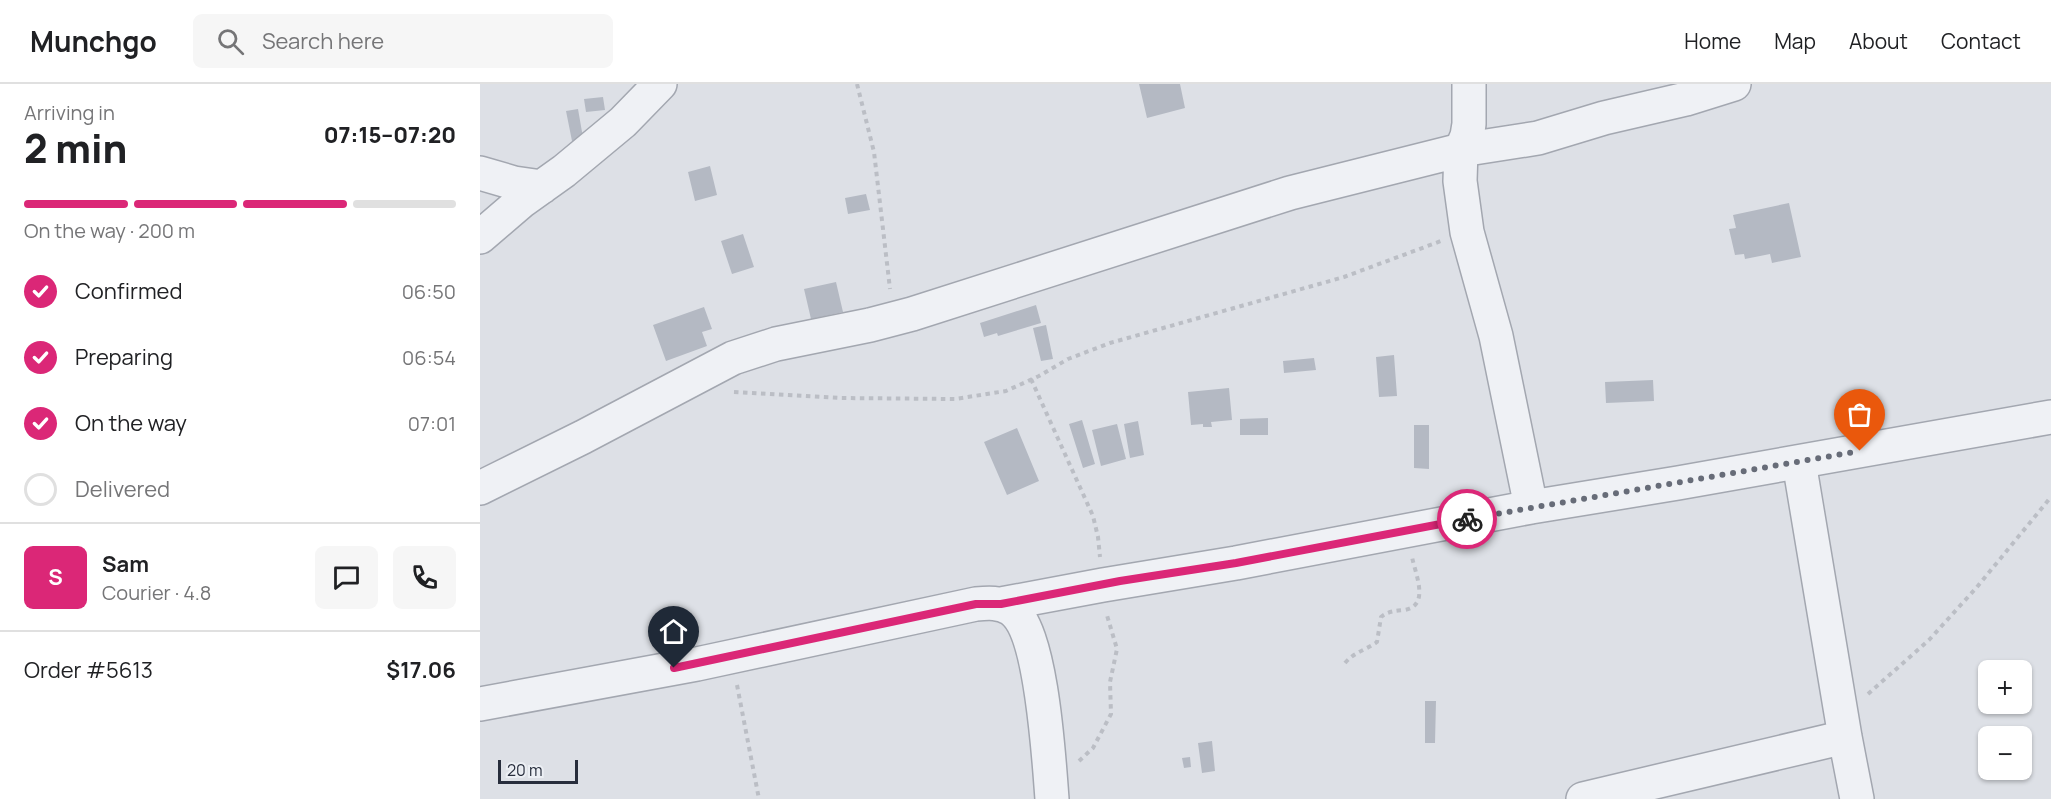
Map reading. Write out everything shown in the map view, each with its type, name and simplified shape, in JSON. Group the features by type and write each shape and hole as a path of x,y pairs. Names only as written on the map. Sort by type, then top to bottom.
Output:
{"street":[{"path":"480,237 624,123 660,84"},
{"path":"1469,84 1469,124 1461,150 1460,181 1467,232 1496,336 1531,507"},
{"path":"480,488 733,358 776,344 890,320 1290,193 1461,150 1538,138 1734,84"},
{"path":"480,173 514,183 542,187"},
{"path":"480,704 731,656 976,604 1001,604 1236,563 1531,507 2051,417"},
{"path":"1799,462 1857,799"},
{"path":"1001,604 1012,609 1021,619 1030,640 1042,701 1052,799"},
{"path":"1582,799 1844,732"}],"path":[{"path":"857,84 874,152 890,274 890,320"},
{"path":"728,392 841,398 955,399 1006,391 1068,359 1110,343 1344,278 1467,232"},
{"path":"1031,379 1093,516 1098,537 1100,585 1117,649 1110,682 1111,714 1093,748 1082,760 1068,765 1050,766"},
{"path":"1844,732 1867,695 1929,640 1977,587 2051,497"},
{"path":"1346,663 1351,655 1368,649 1377,642 1381,617 1386,613 1412,608 1420,600 1406,530"},
{"path":"731,656 759,799"}],"building":[{"path":"1139,84 1180,84 1185,108 1147,118"},
{"path":"603,97 605,110 586,112 584,99"},
{"path":"578,109 585,149 574,151 566,111"},
{"path":"710,166 717,195 695,201 688,172"},
{"path":"866,194 870,210 848,214 845,198"},
{"path":"1789,203 1801,257 1772,263 1770,254 1745,259 1744,254 1735,255 1729,229 1736,228 1733,215"},
{"path":"743,234 754,267 732,274 721,241"},
{"path":"836,282 843,312 811,319 804,289"},
{"path":"1036,305 1041,323 998,336 997,333 984,337 980,323"},
{"path":"704,307 712,329 702,332 707,346 666,361 653,325"},
{"path":"1046,325 1053,359 1041,361 1033,328"},
{"path":"1394,355 1397,396 1379,397 1376,357"},
{"path":"1314,358 1316,370 1284,373 1283,361"},
{"path":"1653,380 1654,401 1606,403 1605,382"},
{"path":"1229,388 1232,420 1211,422 1212,427 1203,427 1203,424 1191,425 1188,392"},
{"path":"1268,418 1268,435 1240,435 1240,419"},
{"path":"1082,420 1095,464 1083,468 1069,424"},
{"path":"1138,421 1144,455 1130,458 1124,424"},
{"path":"1117,424 1126,459 1101,466 1092,430"},
{"path":"1414,425 1429,425 1429,469 1414,468"},
{"path":"1017,428 1039,481 1007,495 984,442"},
{"path":"1425,701 1436,701 1435,743 1425,743"},
{"path":"1212,741 1215,771 1202,773 1198,743"},
{"path":"1190,757 1191,767 1184,768 1182,758"}],"way so far":[{"path":"1467,519 1860,451"}],"route":[{"path":"674,668 976,604 1001,604 1120,581 1236,563 1467,519"}]}
